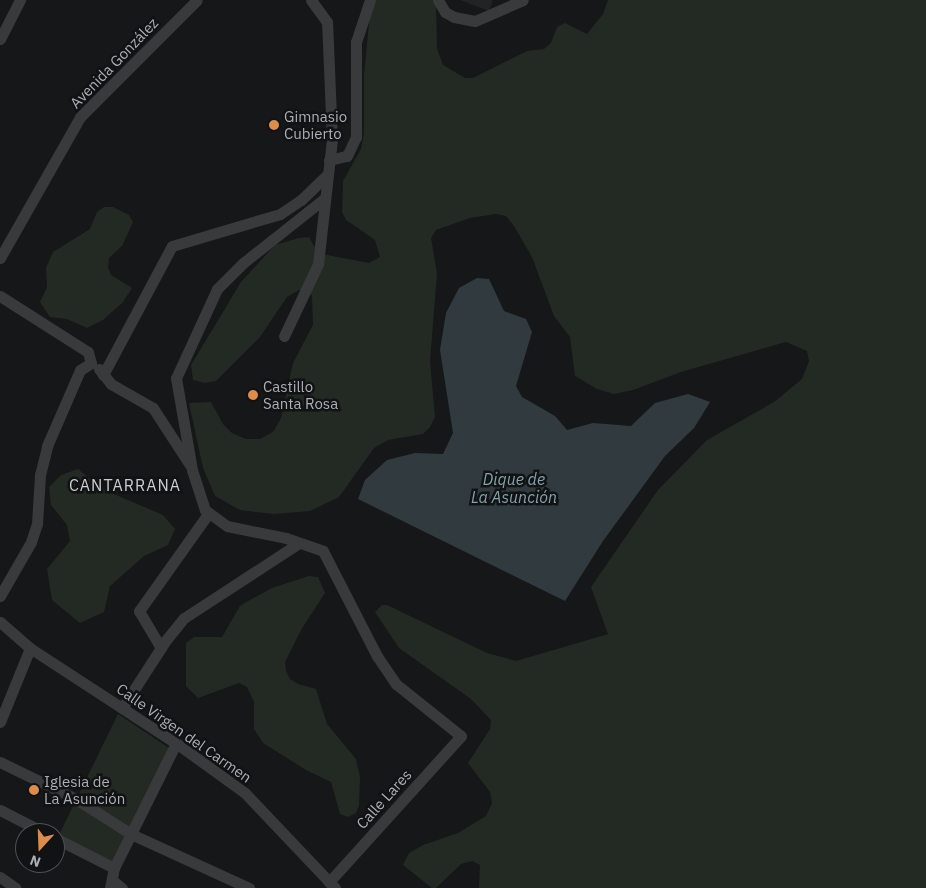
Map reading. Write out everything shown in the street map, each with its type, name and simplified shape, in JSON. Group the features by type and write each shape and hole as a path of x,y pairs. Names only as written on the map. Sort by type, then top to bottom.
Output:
{"street":[{"path":"0,39 20,0"},
{"name":"Avenida González","path":"0,258 80,117 197,0"},
{"path":"284,336 318,264 332,140 326,22 311,0"},
{"path":"329,160 346,156 356,137 356,42 370,0"},
{"path":"438,0 445,12 454,18 475,21 523,0"},
{"path":"103,375 172,246 280,214 301,200 328,175"},
{"path":"299,543 227,526 208,514 198,494 192,470 176,378 217,289 243,263 325,198"},
{"path":"0,296 88,352 91,363 111,384 153,408 192,470"},
{"path":"0,596 31,542 37,524 40,475 54,428 80,370 91,363"},
{"path":"162,648 139,611 208,514"},
{"path":"122,708 184,618 299,543"},
{"name":"Calle Lares","path":"299,543 323,552 377,656 396,684 461,736 332,885"},
{"name":"Calle Virgen del Carmen","path":"0,622 30,648 176,743 245,793 332,885"},
{"path":"0,722 30,648"},
{"path":"112,879 131,834 176,743"},
{"path":"0,762 76,799 131,834 249,888"},
{"path":"0,810 25,823"},
{"path":"65,845 122,888"},
{"path":"0,877 16,888"}],"shaded area":[{"path":"375,0 436,0 437,49 443,65 465,78 473,78 527,51 544,49 551,43 557,27 565,23 587,34 603,14 608,0 926,0 926,888 479,888 480,865 472,861 461,864 436,888 432,888 403,865 409,853 423,845 458,833 486,816 492,803 490,792 468,763 490,729 491,720 471,699 399,648 375,612 382,605 387,605 487,653 516,661 608,634 591,587 658,490 707,440 774,402 802,379 809,361 807,351 786,342 681,372 633,390 614,394 597,389 575,376 570,337 554,316 532,257 514,226 506,216 496,214 470,218 436,230 431,238 437,274 430,361 435,417 430,427 423,434 388,440 374,448 339,497 310,511 274,514 240,510 215,496 203,468 189,403 211,402 223,424 232,433 246,439 260,439 273,432 281,418 293,363 313,325 312,296 307,290 299,290 287,297 260,337 216,381 205,383 193,380 191,365 241,282 275,245 299,238 309,237 317,251 327,255 369,263 380,257 375,240 346,220 342,212 343,181 361,149 364,134 364,75 370,14"},
{"path":"460,0 493,0 489,11"},
{"path":"104,207 113,207 129,215 133,222 122,246 109,258 108,267 111,275 132,288 123,302 103,320 87,328 67,319 50,317 40,302 47,287 46,268 53,252 90,229 97,212"},
{"path":"78,469 102,489 163,515 175,529 168,545 144,556 110,586 104,612 80,623 52,600 47,569 70,541 67,525 51,505 49,487 61,475"},
{"path":"309,576 318,577 325,593 301,630 285,662 286,671 290,679 298,684 316,689 327,724 356,759 360,777 359,805 356,813 348,817 340,814 331,782 306,770 263,743 254,729 254,702 247,687 239,683 198,698 186,686 186,643 194,637 222,637 240,606 272,588"},
{"path":"118,714 172,750 114,868 65,843 65,823"}],"water":[{"name":"Dique de La Asunción","path":"477,278 489,279 504,311 526,319 532,332 516,386 522,397 555,416 567,430 593,423 631,426 655,403 688,394 710,402 694,428 665,456 603,541 565,601 358,499 365,480 387,460 415,453 443,454 453,433 440,350 446,313 459,288"}],"place":[{"name":"Gimnasio Cubierto","path":"274,125"},
{"name":"Castillo Santa Rosa","path":"253,395"},
{"name":"Iglesia de La Asunción","path":"34,790"}],"district":[{"name":"CANTARRANA","path":"125,485"}]}
